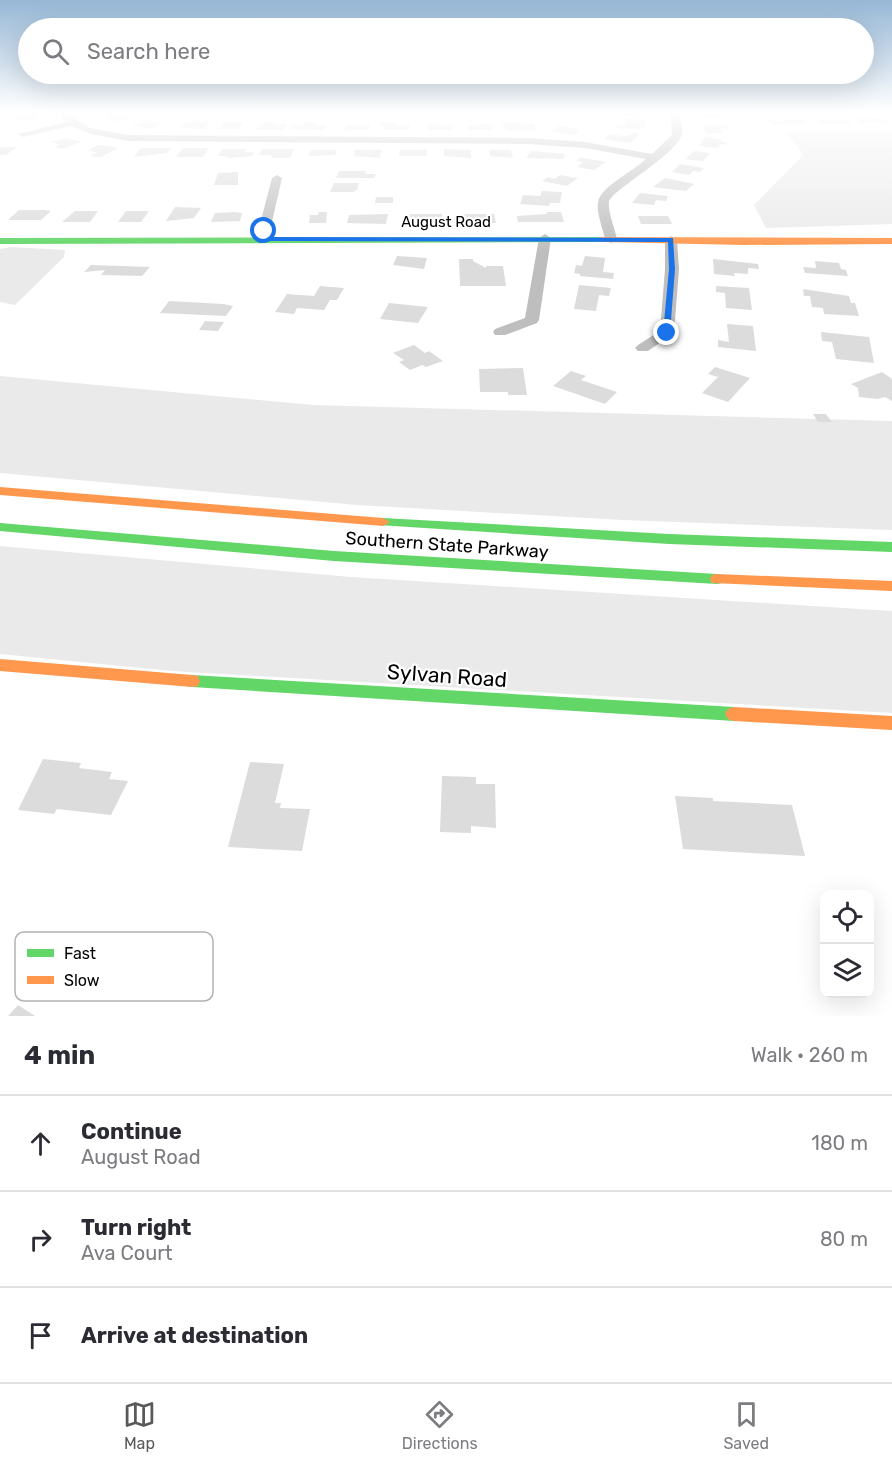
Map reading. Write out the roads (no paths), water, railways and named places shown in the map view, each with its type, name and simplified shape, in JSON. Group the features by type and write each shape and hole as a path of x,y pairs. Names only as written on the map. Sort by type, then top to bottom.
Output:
{"main road":[{"name":"August Road","path":"0,241 545,238 891,243"},
{"name":"Southern State Parkway","path":"0,490 153,505 432,526 892,547"},
{"name":"Southern State Parkway","path":"0,527 196,545 477,566 892,586"},
{"name":"Sylvan Road","path":"0,665 176,680 892,723"}],"street":[{"path":"611,239 603,203 608,192 638,173 656,158"},
{"path":"262,239 277,178"},
{"path":"500,332 532,320 545,238"},
{"path":"643,348 667,333 672,269 671,240"}]}
